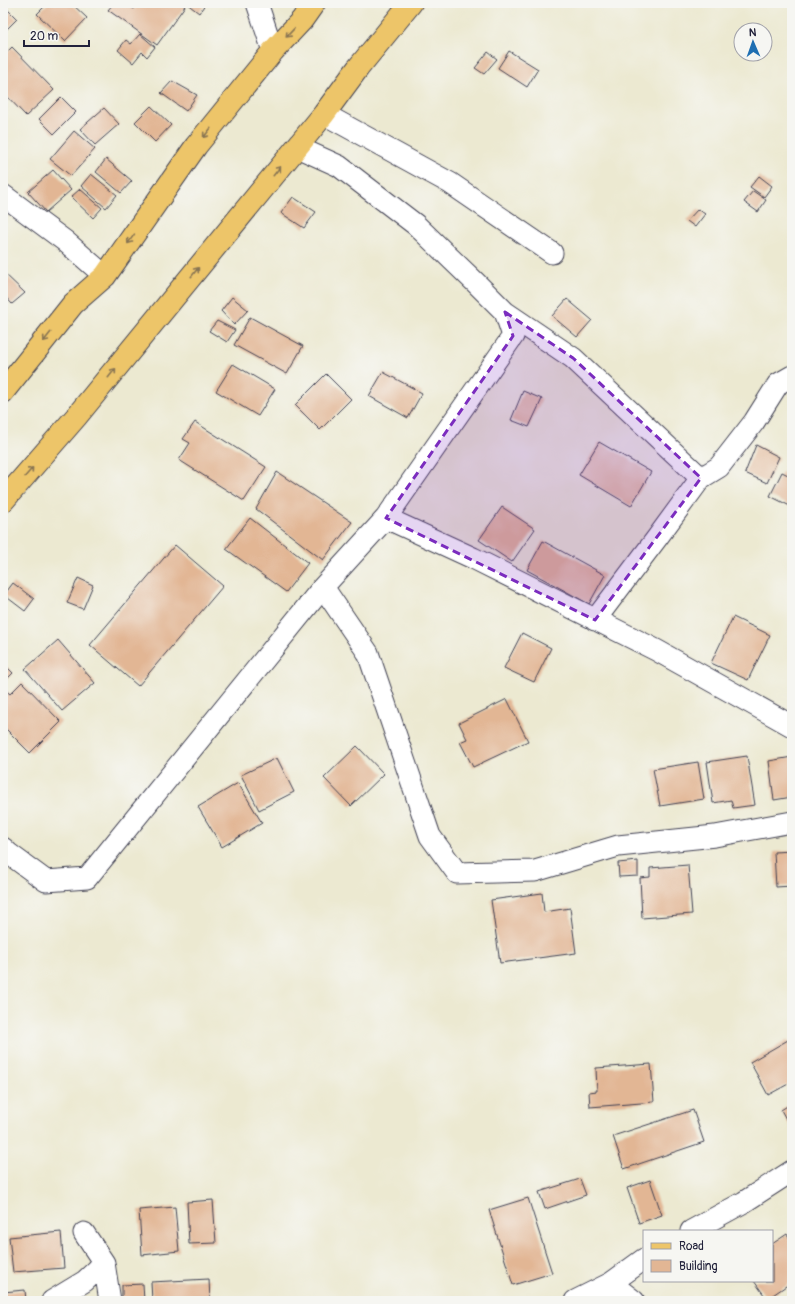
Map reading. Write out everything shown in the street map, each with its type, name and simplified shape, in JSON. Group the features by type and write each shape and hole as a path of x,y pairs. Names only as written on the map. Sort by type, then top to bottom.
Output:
{"main road":[{"path":"3,392 73,304 105,276 196,146 273,51 302,20 314,3"},
{"path":"3,502 76,418 324,114 358,68 411,3"}],"street":[{"path":"257,3 273,51"},
{"path":"324,114 450,183 552,253"},
{"path":"297,147 339,166 416,225 505,312 573,358 701,478"},
{"path":"3,195 65,241 105,276"},
{"path":"3,848 46,881 87,878 323,587 386,518 513,336 505,312"},
{"path":"595,620 701,478 719,467 754,422 778,384 792,376"},
{"path":"386,518 473,558 656,650 792,726"},
{"path":"323,587 368,653 430,836 457,873 535,871 618,846 715,836 792,822"},
{"path":"693,1230 744,1202 792,1171"},
{"path":"84,1233 104,1263 110,1301"},
{"path":"575,1301 611,1282 643,1260"},
{"path":"52,1301 85,1281 104,1263"},
{"path":"611,1282 634,1301"}],"highlighted area":[{"path":"505,312 573,358 701,478 595,620 386,518 513,336"}],"building":[{"path":"48,3 71,3 87,18 65,41 37,14"},
{"path":"114,3 126,3 134,9 139,3 180,3 185,6 157,45 108,10"},
{"path":"186,3 206,3 199,13"},
{"path":"3,5 17,19 3,33"},
{"path":"140,34 155,47 147,57 142,52 133,63 118,50 126,40 131,44"},
{"path":"12,47 54,90 26,116 3,92 3,56"},
{"path":"509,51 538,69 527,87 498,68"},
{"path":"488,52 497,59 484,74 475,68"},
{"path":"172,81 197,95 186,111 161,93"},
{"path":"61,97 76,112 54,134 39,119"},
{"path":"151,106 171,125 155,142 135,122"},
{"path":"104,108 119,124 95,145 80,129"},
{"path":"74,131 95,149 71,176 50,159"},
{"path":"106,159 132,181 121,193 96,172"},
{"path":"53,170 71,190 46,212 28,192"},
{"path":"91,174 117,195 106,208 81,186"},
{"path":"759,176 772,186 764,197 750,187"},
{"path":"80,189 102,208 93,218 71,197"},
{"path":"753,191 766,200 758,212 744,202"},
{"path":"293,197 316,212 304,228 281,213"},
{"path":"698,209 705,214 695,227 687,221"},
{"path":"3,272 25,293 12,304 3,294"},
{"path":"232,297 248,310 234,325 221,311"},
{"path":"567,299 592,320 577,337 552,316"},
{"path":"250,317 303,346 287,374 234,345"},
{"path":"217,321 235,330 227,342 209,331"},
{"path":"233,364 275,389 258,416 216,391"},
{"path":"383,372 422,393 408,418 369,396"},
{"path":"326,374 351,399 320,430 295,405"},
{"path":"523,391 542,399 529,427 511,420"},
{"path":"195,422 266,467 244,501 179,460 190,443 183,439"},
{"path":"599,442 651,472 631,506 579,475"},
{"path":"756,445 779,457 767,483 745,473"},
{"path":"277,472 352,522 323,560 256,509"},
{"path":"782,472 792,477 792,507 770,496"},
{"path":"502,507 535,529 512,562 479,540"},
{"path":"250,518 308,563 286,592 226,549"},
{"path":"543,541 605,575 589,604 527,570"},
{"path":"175,545 223,586 138,686 90,645"},
{"path":"78,578 93,585 83,609 67,603"},
{"path":"13,583 34,599 25,611 4,595"},
{"path":"733,617 770,635 748,680 711,663"},
{"path":"522,633 551,648 534,682 504,668"},
{"path":"58,640 95,683 62,711 25,669"},
{"path":"3,663 13,673 3,683"},
{"path":"22,682 61,722 30,753 3,726 3,688 10,694"},
{"path":"507,699 528,741 473,767 460,742 467,739 459,723"},
{"path":"357,746 384,774 351,806 324,778"},
{"path":"747,756 755,805 733,808 731,800 713,803 707,762"},
{"path":"792,757 792,797 774,800 769,761"},
{"path":"277,758 294,792 259,810 241,775"},
{"path":"698,762 704,799 660,806 653,769"},
{"path":"238,783 262,823 222,847 198,807"},
{"path":"792,851 792,886 776,887 774,852"},
{"path":"638,861 638,876 619,877 618,863"},
{"path":"688,865 692,914 642,918 640,878 650,877 650,868"},
{"path":"542,893 544,912 570,908 576,953 500,963 491,900"},
{"path":"788,1040 792,1047 792,1082 768,1095 750,1062"},
{"path":"651,1064 654,1102 590,1107 589,1092 597,1091 596,1068"},
{"path":"792,1103 792,1130 781,1110"},
{"path":"693,1110 704,1142 624,1169 613,1136"},
{"path":"580,1179 586,1195 545,1209 539,1192"},
{"path":"650,1180 662,1215 639,1223 627,1188"},
{"path":"528,1198 552,1273 513,1285 489,1210"},
{"path":"213,1200 216,1243 189,1244 187,1202"},
{"path":"175,1207 179,1251 142,1255 139,1210"},
{"path":"61,1232 64,1268 13,1272 9,1237"},
{"path":"787,1234 792,1242 792,1282 767,1299 755,1282 773,1282 773,1243"},
{"path":"209,1279 210,1301 152,1301 151,1282"},
{"path":"143,1284 144,1301 122,1301 122,1285"},
{"path":"25,1290 26,1301 3,1301 3,1292"}]}
